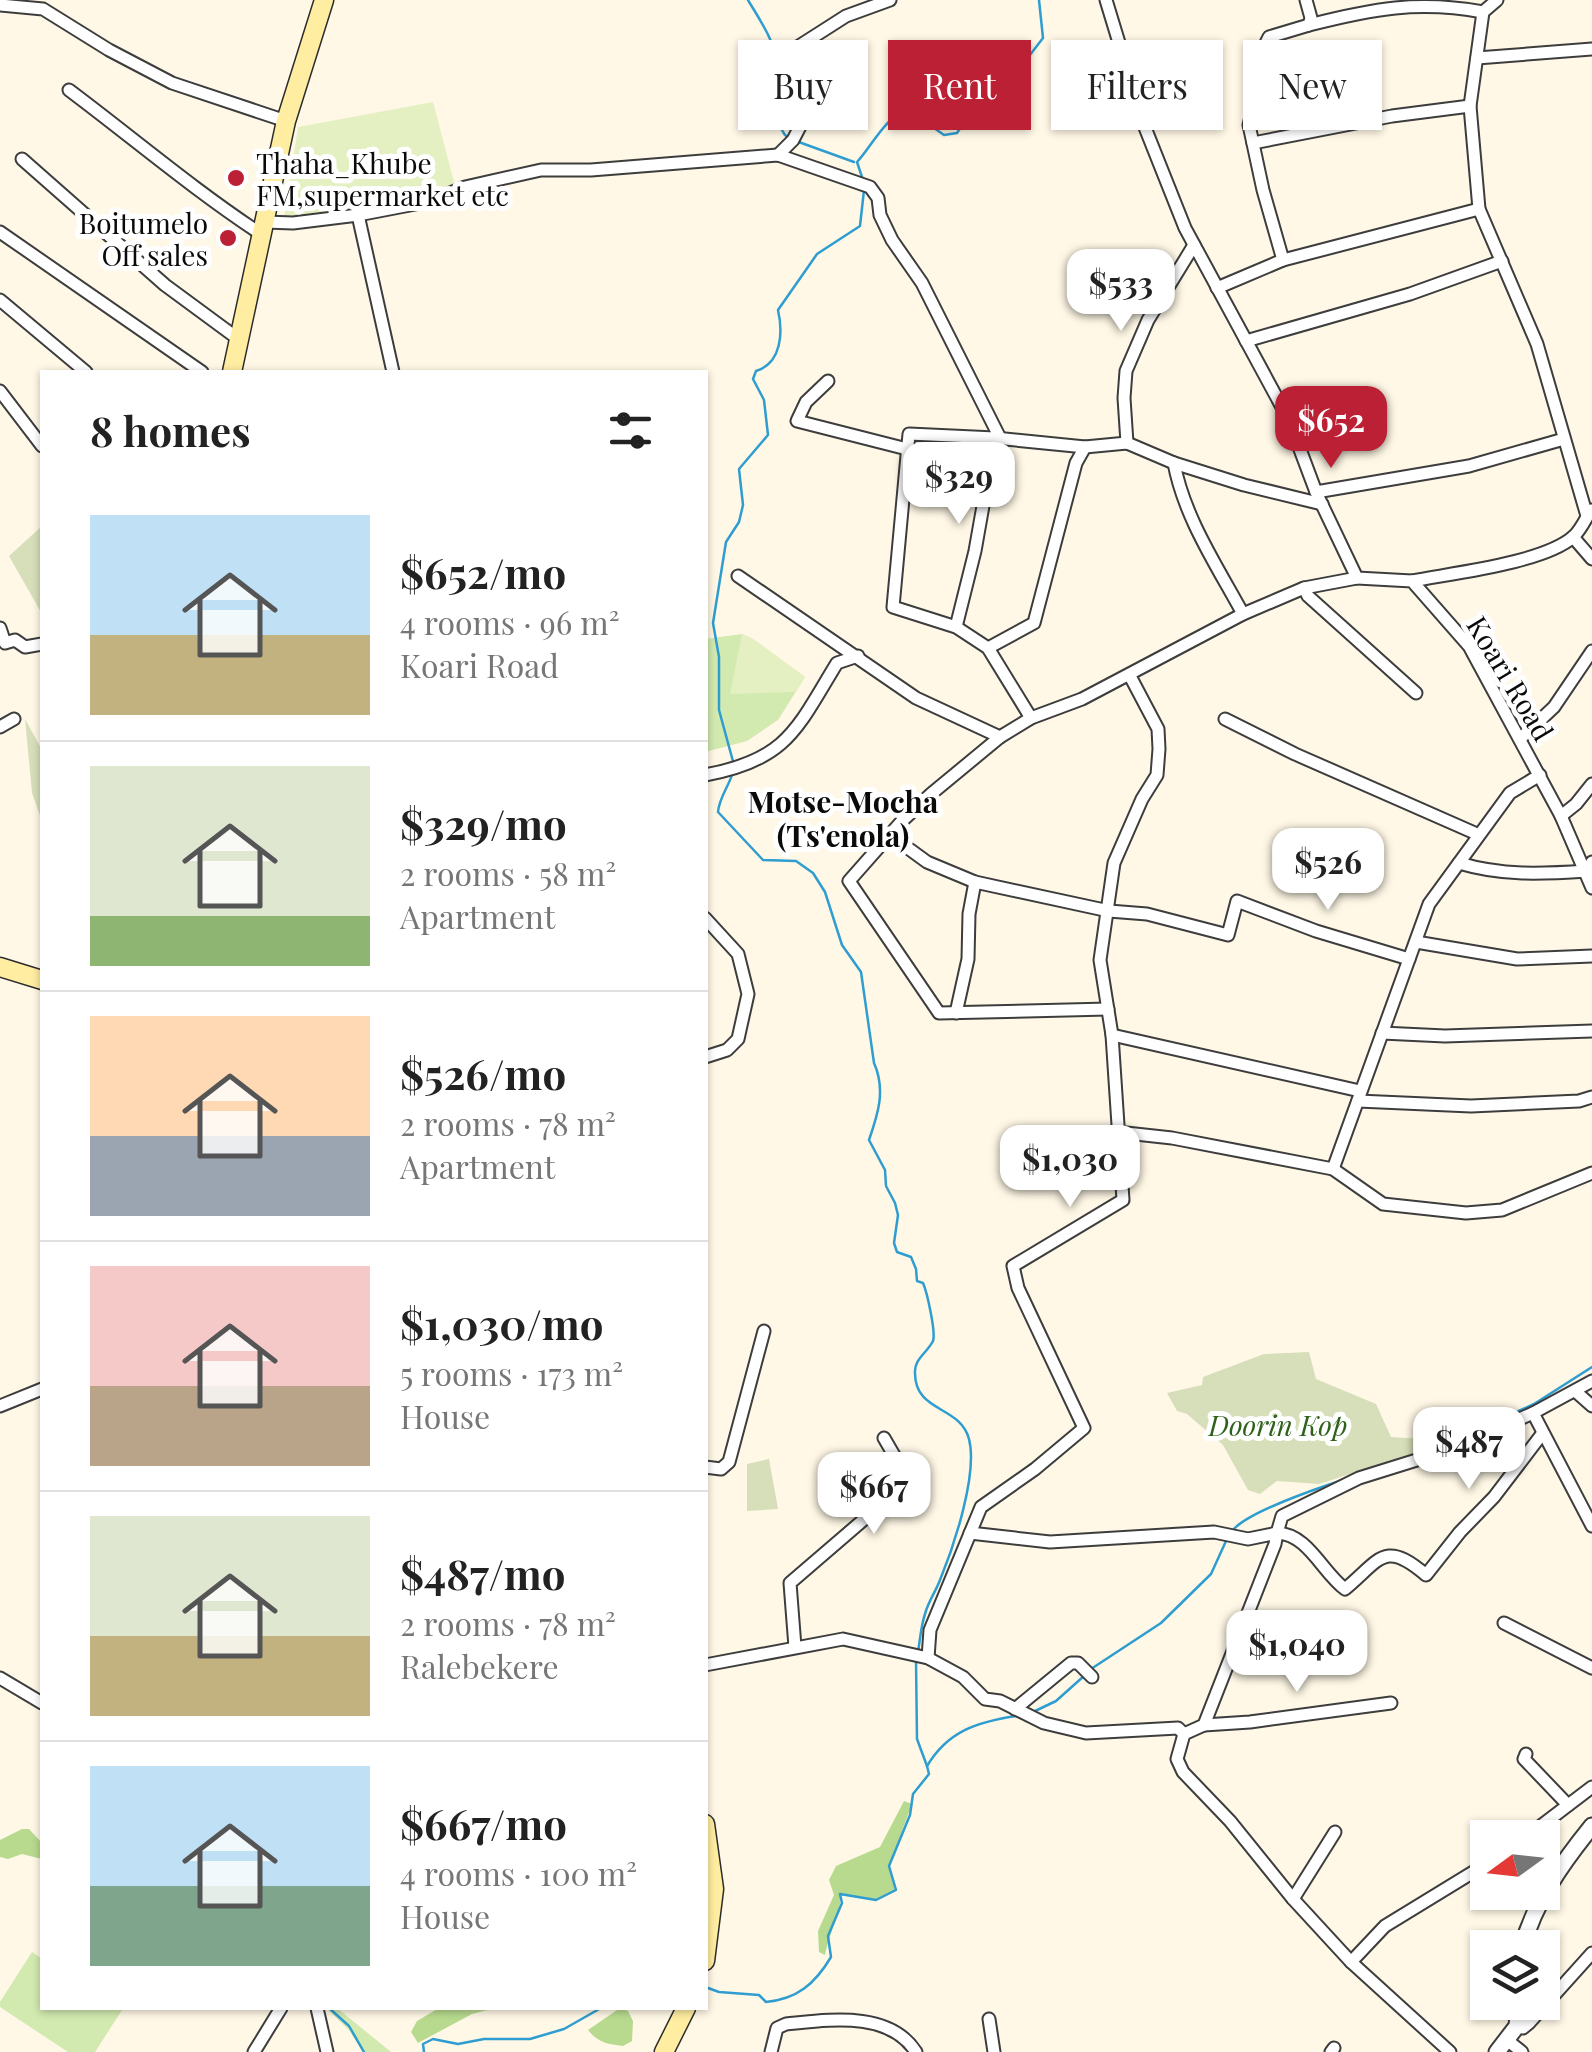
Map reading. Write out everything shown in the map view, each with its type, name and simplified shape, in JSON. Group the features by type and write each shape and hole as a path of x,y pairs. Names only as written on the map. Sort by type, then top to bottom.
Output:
{"main road":[{"path":"233,370 286,122 324,0"},
{"path":"0,968 40,979"},
{"path":"708,1846 714,1890 708,1938"},
{"path":"664,2052 685,2010"}],"street":[{"path":"778,155 793,140 806,115 790,80 785,56 846,16 890,0"},
{"path":"1106,0 1144,124 1194,245 1289,420 1319,498 1357,578"},
{"path":"1306,0 1312,18 1308,25"},
{"path":"1108,1008 939,1012 849,881 931,794 1000,737 1031,718 1130,676 1243,614 1304,588 1357,578 1412,581 1528,557 1574,537 1590,513 1537,344 1479,208 1470,106 1484,12 1496,0"},
{"path":"1283,260 1250,125 1263,49 1269,38 1359,12 1426,4 1484,12"},
{"path":"0,5 39,5 108,50 172,82 286,122"},
{"path":"1476,58 1592,49"},
{"path":"69,90 215,205 263,228 431,202 465,188 541,170 591,170 778,155 870,187 878,198 880,215 892,240 922,282 997,438 976,551 956,627"},
{"path":"1253,143 1392,116 1470,106"},
{"path":"22,159 165,285 241,341"},
{"path":"1217,288 1283,260 1479,208"},
{"path":"358,215 393,370"},
{"path":"0,232 199,370"},
{"path":"1127,443 1126,371 1148,320 1194,245"},
{"path":"1246,340 1410,294 1502,261"},
{"path":"0,300 84,370"},
{"path":"828,381 806,402 797,421 908,448"},
{"path":"0,392 40,443"},
{"path":"1031,718 988,648 956,627 893,606 909,434 1085,448 1127,443 1244,485 1319,498 1469,466 1564,439"},
{"path":"988,648 1034,623 1076,463 1085,448"},
{"path":"1174,463 1197,529 1243,614"},
{"path":"1574,537 1592,559"},
{"path":"738,576 933,708 1000,737"},
{"name":"Koari Road","path":"1412,581 1469,646 1589,867 1592,888"},
{"path":"1304,588 1308,596 1416,693"},
{"path":"0,628 5,643 15,640 24,647 40,644"},
{"path":"1520,738 1554,708 1592,651"},
{"path":"708,774 734,770 768,755 805,717 837,663 858,656"},
{"path":"919,1655 981,1506 1035,1470 1084,1428 1018,1288 1013,1266 1123,1200 1112,1035 1100,960 1114,863 1157,775 1158,729 1130,676"},
{"path":"1225,719 1478,834"},
{"path":"0,728 14,720"},
{"path":"1333,1169 1429,904 1510,793 1540,775"},
{"path":"1562,816 1592,784"},
{"path":"890,834 927,862 975,882 1109,911 1147,914 1228,936 1237,901 1316,931 1408,958"},
{"path":"1459,863 1490,872 1518,874 1589,867"},
{"path":"956,1012 968,959 969,914 975,882"},
{"path":"708,921 738,954 748,994 738,1039 727,1050 708,1056"},
{"path":"1416,942 1518,960 1592,956"},
{"path":"1382,1032 1464,1036 1592,1031"},
{"path":"1112,1035 1359,1096 1471,1106 1592,1097"},
{"path":"1117,1132 1172,1138 1333,1169 1383,1204 1466,1213 1502,1210 1592,1173"},
{"path":"708,1467 721,1468 730,1462 764,1332"},
{"path":"1204,1725 1276,1544 1282,1516 1334,1489 1452,1449 1533,1413 1592,1380"},
{"path":"0,1406 40,1391"},
{"path":"1575,1391 1592,1406"},
{"path":"1533,1413 1592,1526"},
{"path":"970,1533 1050,1542 1214,1532 1248,1540 1277,1532 1290,1533 1345,1589 1375,1562 1389,1555 1407,1558 1426,1574 1494,1497 1542,1434"},
{"path":"794,1648 790,1583 890,1496 906,1476 884,1438"},
{"path":"1504,1623 1592,1668"},
{"path":"708,1664 843,1639 919,1655 963,1677 986,1698 1044,1723 1086,1733 1178,1728 1184,1734"},
{"path":"1015,1709 1071,1663 1078,1662 1092,1677"},
{"path":"0,1678 40,1702"},
{"path":"1184,1734 1204,1725 1391,1703"},
{"path":"1184,1734 1178,1760 1183,1772 1351,1962 1450,2052"},
{"path":"1526,1754 1524,1759 1530,1768 1568,1805"},
{"path":"1548,1820 1592,1787"},
{"path":"1529,1930 1545,1891 1592,1826"},
{"path":"1293,1898 1335,1832"},
{"path":"1351,1962 1385,1926 1470,1874"},
{"path":"1516,2026 1524,2028 1529,2024 1592,1953"},
{"path":"254,2052 280,2010"},
{"path":"318,2010 328,2052"},
{"path":"771,2052 777,2028 786,2024 850,2019 879,2026 910,2042 916,2052"},
{"path":"989,2019 994,2052"},
{"path":"1516,2020 1502,2046 1522,2052"}],"green space":[{"path":"433,102 454,182 447,192 284,218 298,127"},
{"path":"40,528 40,610 9,556"},
{"path":"742,634 805,677 778,720 747,741 708,751 708,639"},
{"path":"742,634 805,677 796,692 730,694"},
{"path":"25,719 40,746 40,815 32,793"},
{"name":"Doorin Kop","path":"1309,1352 1316,1379 1376,1404 1391,1437 1438,1440 1436,1446 1319,1484 1277,1481 1260,1494 1248,1490 1223,1445 1187,1414 1177,1411 1167,1393 1202,1385 1203,1377 1264,1354"},
{"path":"769,1459 778,1509 747,1511 747,1464"},
{"path":"904,1801 912,1804 889,1866 896,1890 876,1900 841,1894 825,1955 819,1952 818,1931 834,1895 829,1880 836,1866 880,1847"},
{"path":"29,1829 40,1841 40,1858 22,1854 8,1859 0,1857 0,1840"},
{"path":"32,1952 40,1958 40,2010 122,2010 95,2052 68,2052 0,2007"},
{"path":"328,2010 339,2010 391,2052 363,2052 349,2030"},
{"path":"436,2010 487,2010 418,2043 411,2032 417,2021"},
{"path":"617,2010 628,2011 633,2021 632,2041 623,2046 596,2038 588,2030"}],"waterway":[{"path":"748,0 775,52 777,112 788,138"},
{"path":"862,177 857,162 895,116 914,109 926,112 934,128 944,135 957,133 972,111 987,107 1014,75 1023,76 1023,64 1043,38 1039,0"},
{"path":"796,141 854,162"},
{"path":"734,765 719,710 719,657 713,623 726,542 739,522 743,505 739,469 768,435 764,400 753,379 779,346 778,310 817,254 860,226 864,190"},
{"path":"733,772 718,812 763,860 796,861 813,873 825,892 842,945 861,972 880,1092 869,1140 885,1170 886,1186 895,1203 897,1252 911,1257 917,1281 925,1288 932,1321 933,1341 915,1368 917,1386 930,1402 957,1420 969,1439 970,1471 963,1510 946,1566 926,1610 918,1652"},
{"path":"1450,1442 1534,1404 1592,1367"},
{"path":"1233,1530 1268,1508 1343,1480"},
{"path":"1091,1669 1161,1623 1211,1574 1226,1541"},
{"path":"916,1660 917,1739 927,1766"},
{"path":"1033,1712 1056,1701 1084,1676"},
{"path":"708,1988 759,1995 766,2002 787,1998 812,1982 831,1957 828,1936 842,1903 840,1894 876,1900 896,1890 889,1866 910,1815 913,1794 929,1774 927,1766 935,1754 965,1730 1016,1716"},
{"path":"331,2010 349,2026 364,2052"},
{"path":"424,2052 423,2044 433,2039 458,2044 484,2039 530,2039 564,2029 597,2010"}],"place":[{"name":"Thaha_Khube FM,supermarket etc","path":"236,178"},
{"name":"Boitumelo Off sales","path":"228,238"}],"district":[{"name":"Motse-Mocha (Ts'enola)","path":"843,818"}]}
